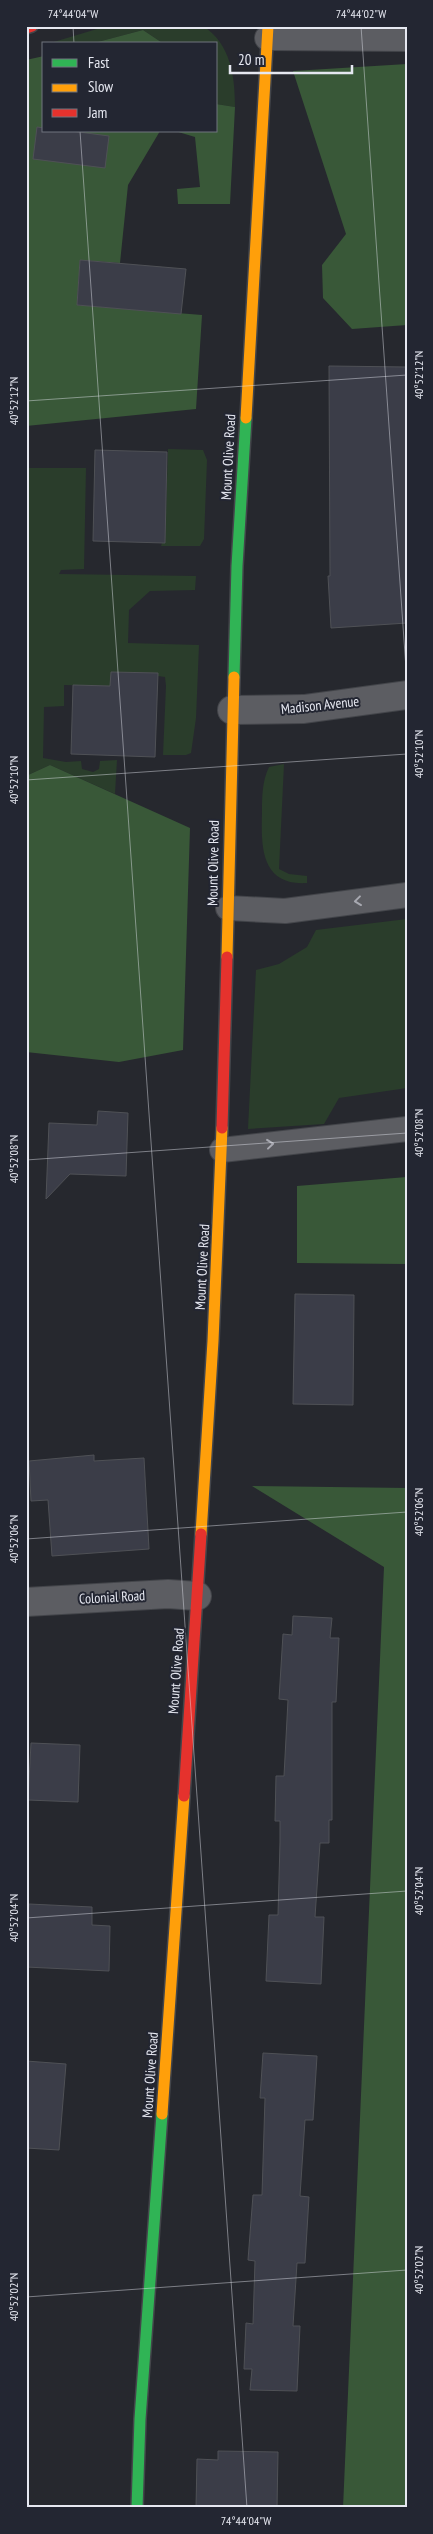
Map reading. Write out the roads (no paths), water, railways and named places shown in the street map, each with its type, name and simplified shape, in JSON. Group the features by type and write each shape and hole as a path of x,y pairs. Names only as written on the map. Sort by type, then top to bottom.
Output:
{"main road":[{"path":"26,28 32,26"},
{"name":"Mount Olive Road","path":"137,2508 140,2419 175,1944 213,1341 222,1150 237,566 268,32"}],"street":[{"name":"Madison Avenue","path":"232,710 304,709 407,695"},
{"name":"Colonial Road","path":"26,1602 168,1594 197,1596"}],"lane":[{"path":"268,32 407,39"},
{"path":"228,908 285,911 407,895"},
{"path":"222,1150 407,1129"}]}
